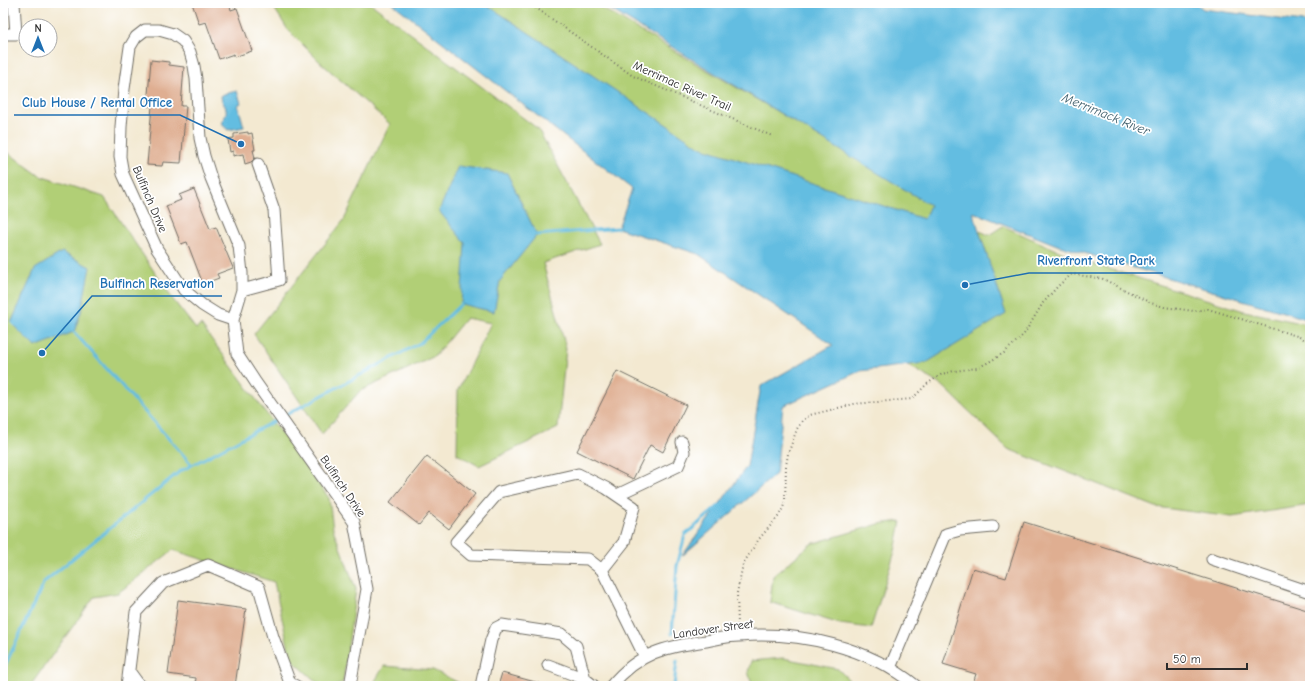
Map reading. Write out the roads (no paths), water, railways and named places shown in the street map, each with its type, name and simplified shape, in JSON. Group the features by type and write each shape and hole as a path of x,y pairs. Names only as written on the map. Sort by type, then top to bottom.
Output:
{"street":[{"path":"3,34 16,34 14,3"},
{"name":"Bulfinch Drive","path":"233,320 213,312 184,290 157,249 123,174 120,157 121,127 124,89 130,47 136,37 145,30 159,30 173,34 183,41 190,52 196,79 200,138 211,178 239,246 242,290 233,320 236,349 240,359 354,522 367,589 350,686"},
{"path":"242,290 279,280 274,210 258,164"},
{"path":"617,495 678,466 684,452 682,442"},
{"path":"602,570 624,542 634,507 606,488 578,474 498,492 456,542 471,555 588,559 602,570 645,657"},
{"path":"890,668 946,534 960,530 993,527"},
{"path":"1212,559 1310,592"},
{"path":"128,686 136,612 163,583 208,565 259,587 273,637 292,685"},
{"path":"481,686 491,640 496,628 502,625 562,634 576,646 585,678"},
{"name":"Landover Street","path":"611,686 617,678 637,661 658,650 685,644 739,636 769,635 804,638 851,650 890,668 907,678 916,686"},
{"path":"548,665 585,678 594,686"},
{"path":"129,671 140,686"}],"water":[{"name":"Merrimack River","path":"392,3 484,3 700,147 924,219 930,205 600,3 1196,3 1203,9 1310,23 1310,320 1057,245 973,212 1006,314 926,363 860,371 783,406 776,474 682,556 747,466 761,386 833,345 698,254 618,228 632,189"},
{"path":"237,91 241,103 238,105 244,127 228,130 223,124 226,109 221,96"},
{"path":"458,166 507,173 537,235 500,281 494,312 461,304 465,243 439,211"},
{"path":"62,252 90,267 81,312 74,332 35,347 11,323 35,269"}],"waterway":[{"path":"537,235 618,228"},
{"path":"3,670 44,582 179,472 420,343 461,304"},
{"path":"74,332 192,465"},
{"path":"672,634 677,566 685,535 720,505"},
{"path":"674,686 677,661"}],"place":[{"name":"Club House / Rental Office","path":"241,144"},
{"name":"Riverfront State Park","path":"965,285"},
{"name":"Bulfinch Reservation","path":"42,353"}]}
